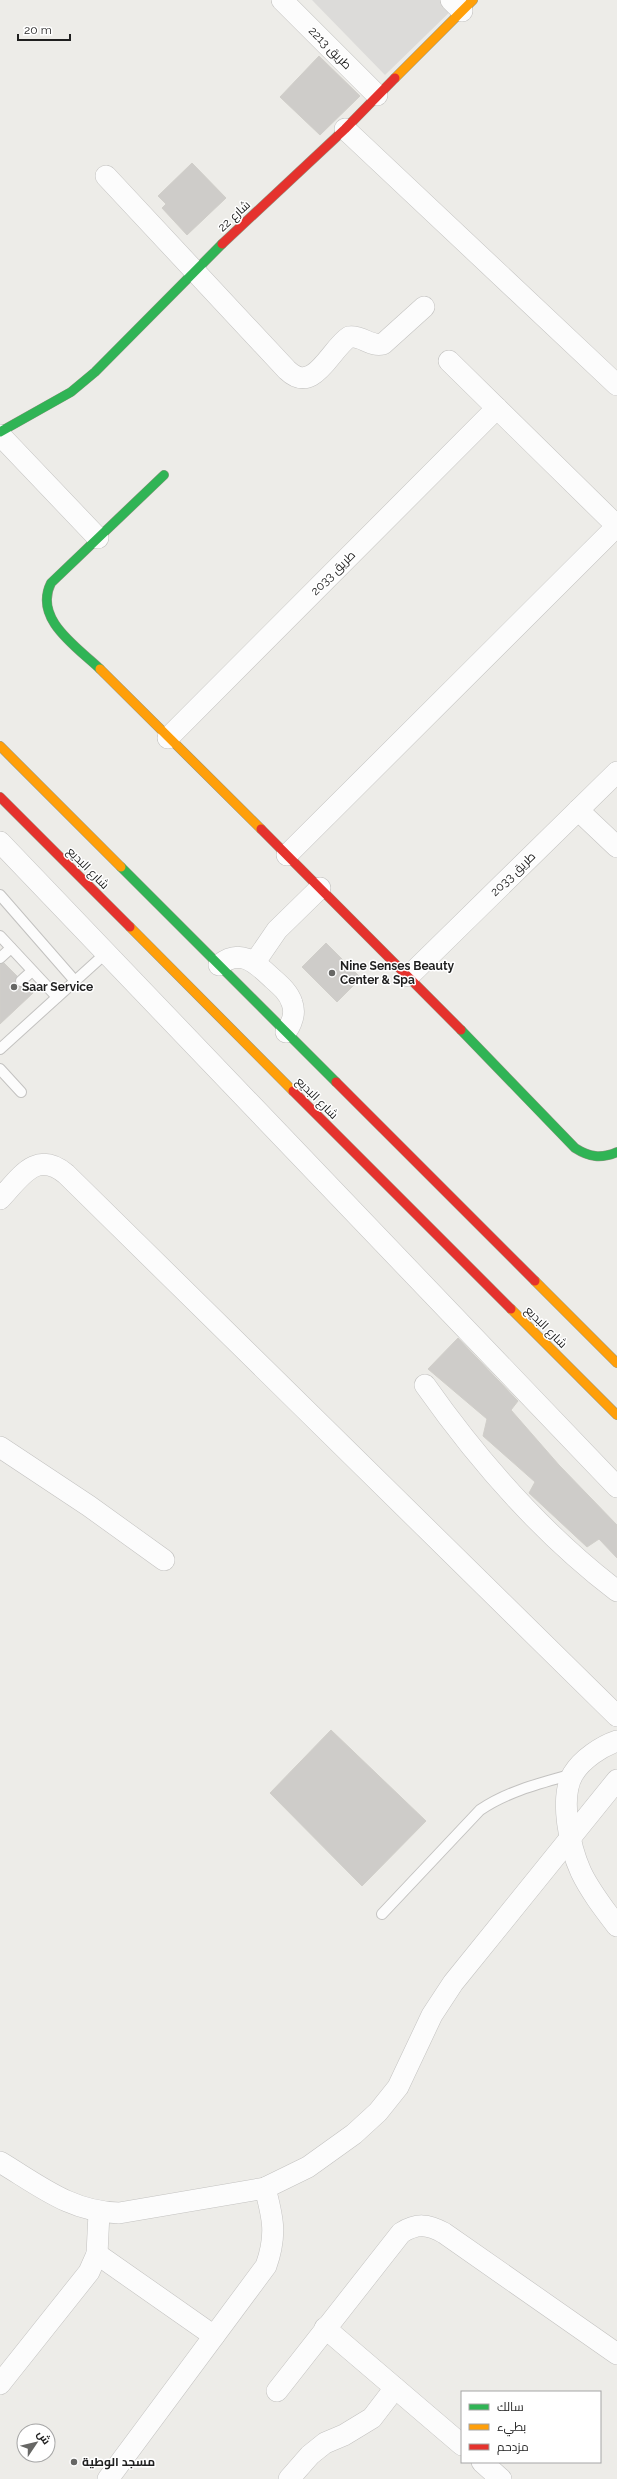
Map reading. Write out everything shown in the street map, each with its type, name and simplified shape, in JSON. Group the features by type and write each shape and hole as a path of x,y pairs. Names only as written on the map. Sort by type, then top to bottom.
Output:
{"main road":[{"name":"شارع 22","path":"0,432 44,409 83,382 194,270 345,129 462,4"},
{"path":"164,475 51,583 45,598 47,615 52,622 168,738 409,976 578,1151 588,1156 598,1158 617,1152"},
{"name":"شارع البديع","path":"0,746 617,1363"},
{"name":"شارع البديع","path":"0,798 617,1415"}],"street":[{"name":"طريق 2213","path":"282,0 377,95"},
{"path":"345,129 617,385"},
{"path":"106,176 287,370 301,378 316,373 349,338 357,337 372,345 383,344 424,307"},
{"path":"287,854 617,526 449,360"},
{"name":"طريق 2033","path":"168,738 497,408"},
{"path":"0,435 98,538"},
{"name":"طريق 2033","path":"409,976 617,772"},
{"path":"578,810 617,847"},
{"path":"0,842 617,1487"},
{"path":"255,962 277,930 320,888"},
{"path":"219,965 237,956 255,962 285,990 292,1004 293,1018 286,1032"},
{"path":"0,1199 31,1167 43,1163 56,1165 617,1716"},
{"path":"425,1385 461,1436 500,1484 543,1528 589,1570 617,1591"},
{"path":"0,1447 89,1506 164,1560"},
{"path":"617,1741 606,1745 573,1774 566,1796 569,1837 581,1872 602,1907 617,1926"},
{"path":"0,2162 61,2199 80,2208 99,2213 119,2213 265,2188 287,2178 328,2154 354,2134 378,2112 398,2087 442,1998 569,1837 617,1780"},
{"path":"108,2479 266,2266 272,2250 274,2232 272,2215 265,2188"},
{"path":"0,2384 89,2272 97,2254 99,2213"},
{"path":"277,2391 401,2233 411,2227 422,2225 433,2227 444,2233 617,2354"},
{"path":"97,2254 214,2336"},
{"path":"325,2328 461,2444"},
{"path":"289,2479 310,2455 325,2443 344,2435 372,2418 395,2388"},
{"path":"483,2463 501,2479"}],"lane":[{"path":"0,895 75,981"},
{"path":"0,936 57,997"},
{"path":"0,958 11,948"},
{"path":"0,1049 106,953"},
{"path":"21,981 32,971"},
{"path":"0,1069 21,1092"},
{"path":"382,1914 480,1810 496,1799 537,1784 573,1774"}],"shaded area":[{"path":"312,0 462,0 385,75"}],"building":[{"path":"319,56 360,96 320,135 280,97"},
{"path":"192,163 226,198 187,235 162,208 166,204 158,196"},
{"name":"Nine Senses Beauty Center & Spa","path":"326,943 361,978 337,1002 302,967"},
{"name":"Saar Service","path":"4,963 17,976 15,982 16,986 26,986 33,993 0,1024 0,964"},
{"path":"458,1338 518,1401 511,1410 559,1465 617,1525 617,1558 599,1539 587,1547 529,1493 535,1482 483,1436 487,1419 428,1369"},
{"path":"331,1730 426,1821 362,1886 270,1793"}],"traffic: fast":[{"path":"0,432 71,392 95,372 222,244"},
{"path":"100,669 70,642 53,620 48,609 47,596 51,583 164,475"},
{"path":"121,867 336,1082"},
{"path":"461,1030 575,1148 595,1156 606,1156 617,1152"}],"traffic: slow":[{"path":"395,78 473,0"},
{"path":"100,669 261,829"},
{"path":"0,746 121,867"},
{"path":"130,927 293,1091"},
{"path":"535,1281 617,1363"},
{"path":"511,1309 617,1415"}],"traffic: jam":[{"path":"222,244 345,129 395,78"},
{"path":"0,797 130,927"},
{"path":"261,829 461,1030"},
{"path":"336,1082 535,1281"},
{"path":"293,1091 511,1309"}],"place":[{"name":"Nine Senses Beauty Center & Spa","path":"332,973"},
{"name":"Saar Service","path":"14,987"},
{"name":"مسجد الوطية","path":"74,2462"}]}
